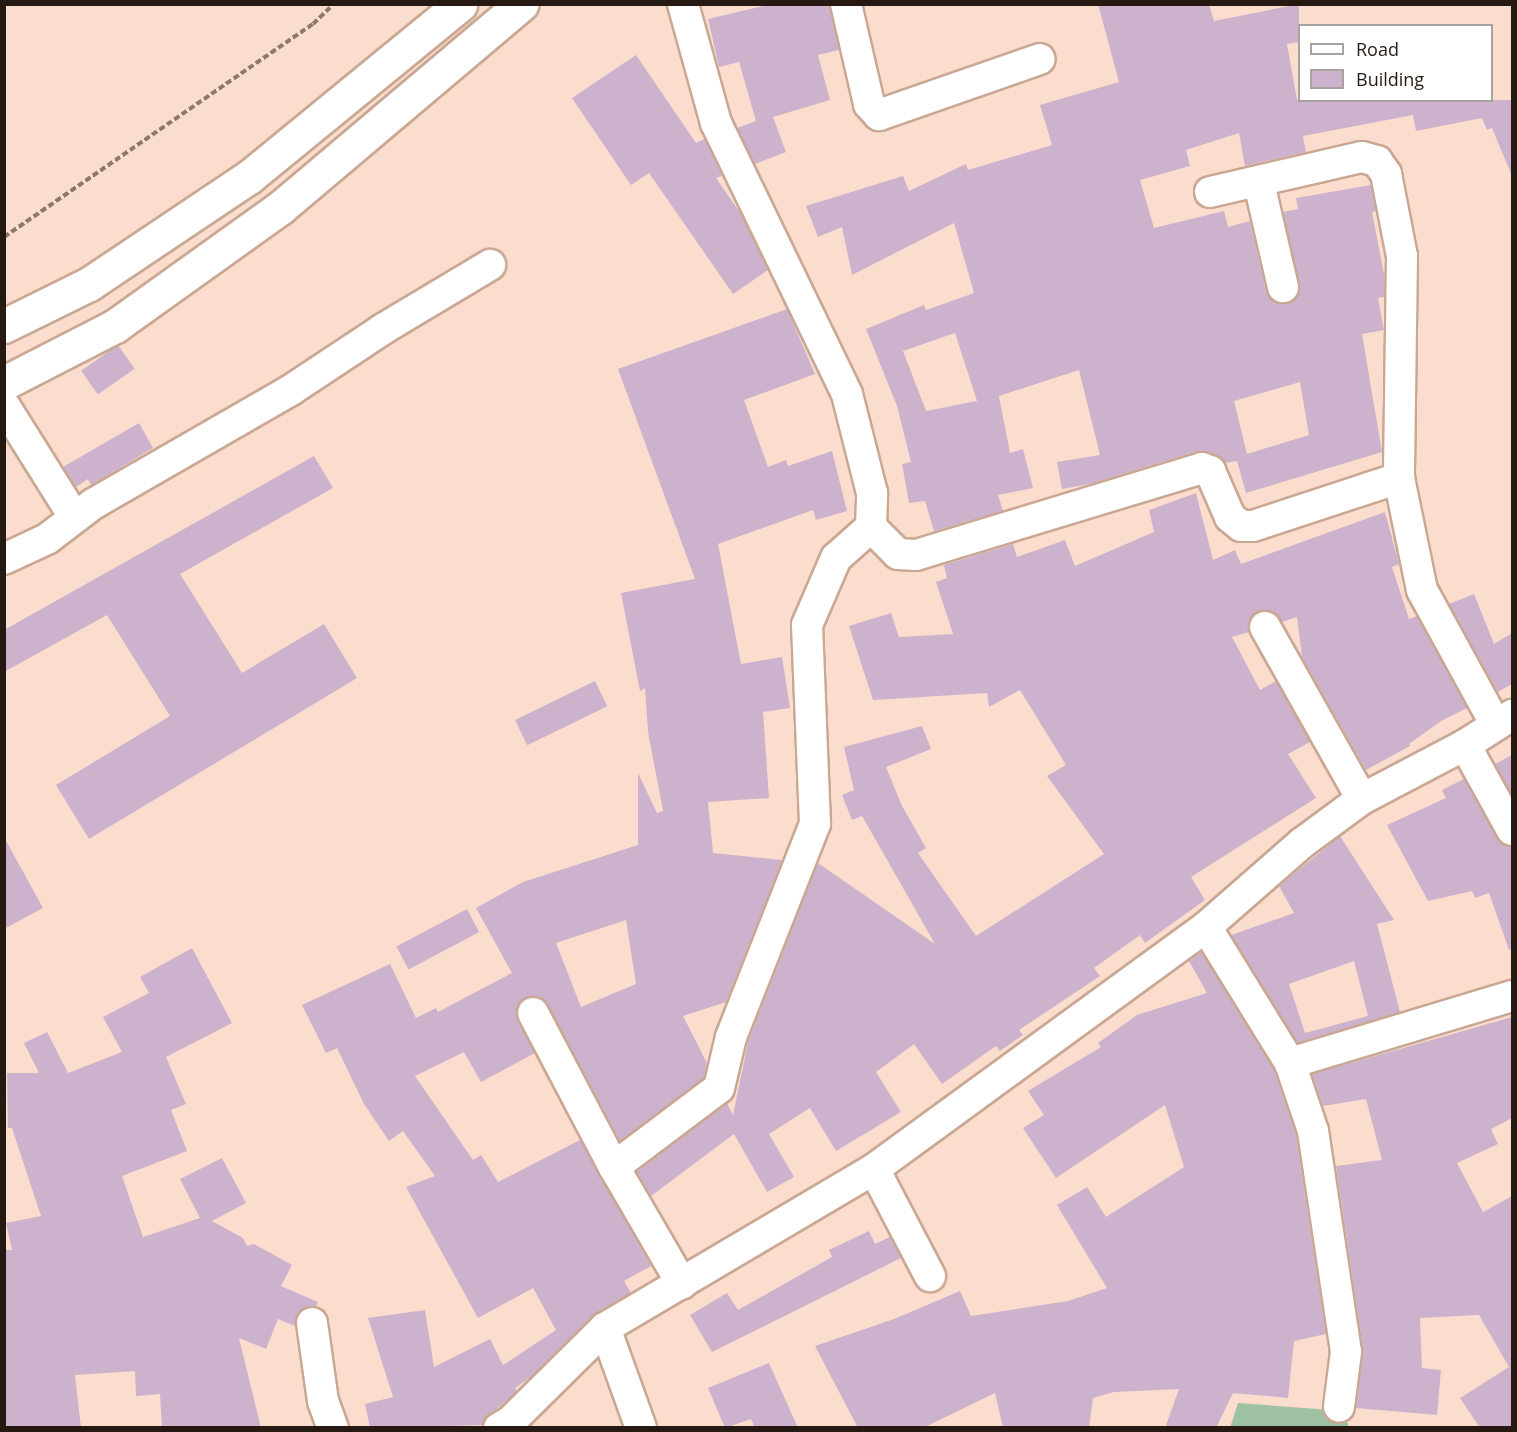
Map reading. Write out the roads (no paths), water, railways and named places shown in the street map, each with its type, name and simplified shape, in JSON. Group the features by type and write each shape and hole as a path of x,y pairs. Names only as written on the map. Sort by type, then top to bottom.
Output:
{"main road":[{"path":"5,323 90,284 249,177 460,4"},
{"path":"5,390 115,326 280,208 521,4"}],"street":[{"path":"683,4 716,123 847,394 872,493 871,527 898,554 916,555 1202,468 1210,471 1230,517 1241,526 1253,526 1399,478"},
{"path":"846,4 869,104 879,115 1040,59"},
{"path":"499,1428 510,1422 605,1329 874,1169 1206,927 1302,843 1362,799 1464,745 1504,720 1422,590 1399,478 1402,256 1386,174 1377,161 1362,157 1259,183 1210,192"},
{"path":"1259,183 1283,287"},
{"path":"4,559 47,539 75,518 490,265"},
{"path":"5,390 75,518"},
{"path":"614,1167 719,1088 731,1037 815,824 807,625 836,558 871,527"},
{"path":"1265,627 1362,799"},
{"path":"1464,745 1512,830"},
{"path":"1206,927 1290,1063 1313,1131 1346,1352 1339,1407"},
{"path":"1290,1063 1512,996"},
{"path":"533,1012 614,1167 682,1284"},
{"path":"874,1169 930,1276"},
{"path":"312,1323 323,1401 333,1428"},
{"path":"605,1329 641,1428"}]}
